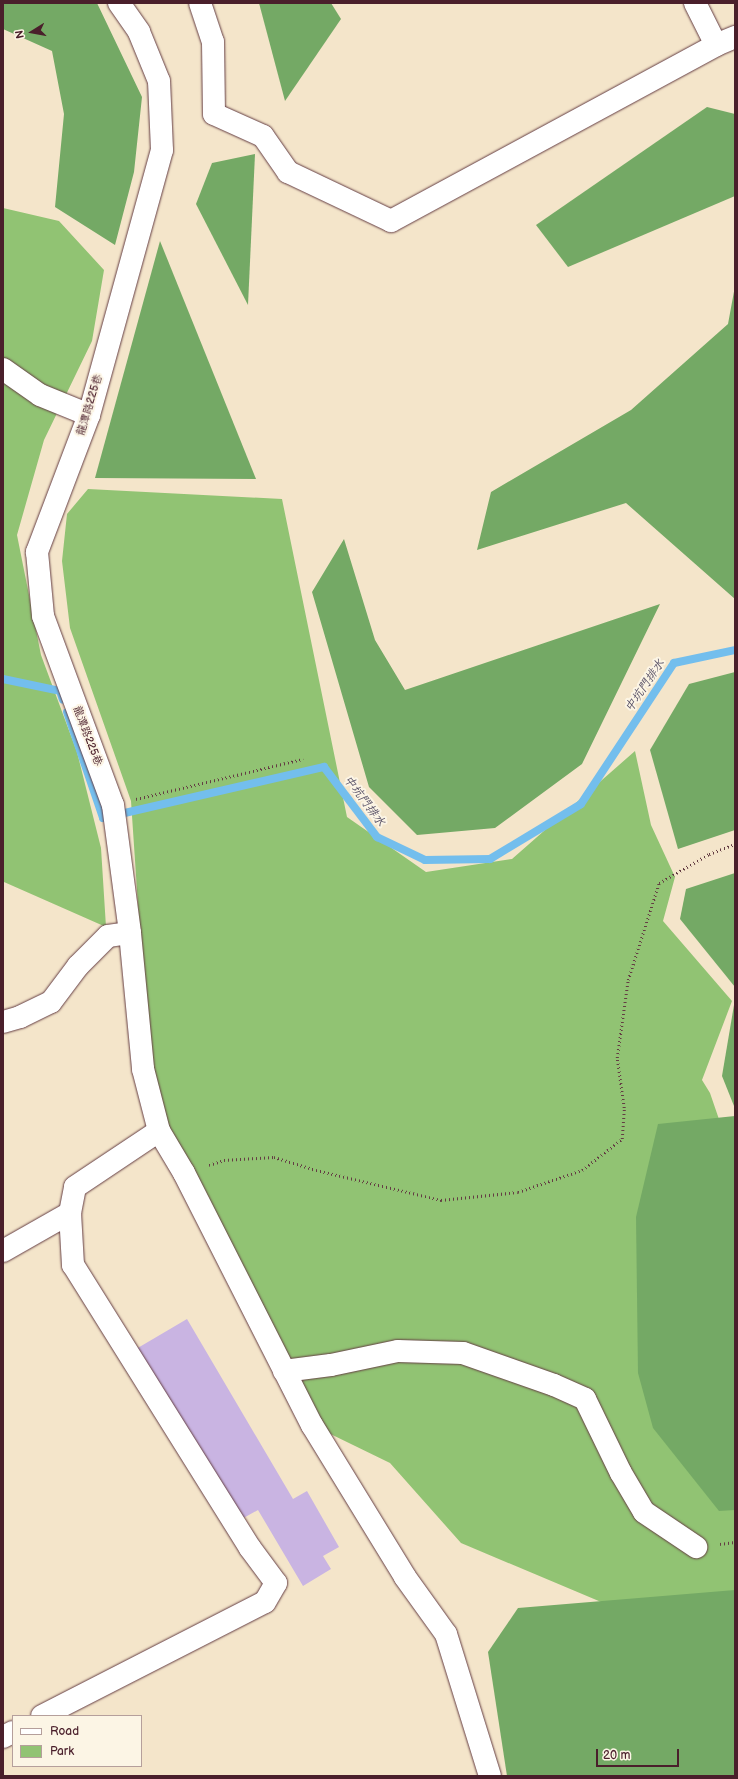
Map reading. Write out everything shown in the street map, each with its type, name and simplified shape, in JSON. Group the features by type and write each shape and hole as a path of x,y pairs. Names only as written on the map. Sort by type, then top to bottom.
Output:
{"street":[{"name":"龍潭路225巷","path":"119,3 139,32 159,81 162,150 88,415 37,552 43,616 112,805 130,933 143,1069 160,1131 184,1173 312,1425 405,1577 446,1634 490,1776"},
{"path":"200,3 213,42 214,114 263,136 288,172 391,221 726,41 695,3"},
{"path":"3,368 40,395 88,415"},
{"path":"3,1022 20,1017 51,1002 78,966 108,936 130,933"},
{"path":"44,1715 265,1602 276,1583 250,1548 74,1265 70,1212 75,1187 160,1131"},
{"path":"3,1251 70,1212"},
{"path":"284,1371 331,1365 398,1350 463,1353 554,1385 585,1399 644,1512 696,1547"},
{"path":"3,1737 12,1732"}],"path":[{"path":"112,805 304,758"},
{"path":"184,1173 224,1160 274,1157 316,1170 441,1200 518,1192 582,1170 622,1139 624,1108 617,1058 627,988 659,883 709,854 735,844"}],"green space":[{"path":"3,3 97,3 142,97 134,172 115,245 55,207 64,114 52,51 3,29"},
{"path":"259,3 331,3 341,19 285,101"},
{"path":"707,107 735,114 735,196 568,267 536,225"},
{"path":"255,154 248,305 196,204 212,163"},
{"path":"3,208 59,221 104,270 92,341 44,440 17,535 41,655 77,752 101,848 106,927 4,882 3,884"},
{"path":"160,241 256,479 95,478"},
{"path":"735,286 735,599 626,503 477,550 491,492 631,410 728,324"},
{"path":"88,489 282,499 347,817 426,872 512,859 635,751 651,825 675,877 663,921 732,1001 702,1080 710,1093 735,1166 735,1651 613,1607 461,1543 390,1463 312,1425 145,1089 140,935 131,801 70,628 62,561 67,514"},
{"path":"344,539 375,640 405,690 660,604 582,764 495,828 417,835 369,787 312,592"},
{"path":"735,672 735,830 678,849 650,750 689,684"},
{"path":"735,873 735,987 680,919 686,889"},
{"path":"735,999 735,1106 734,1106 722,1076"},
{"path":"735,1116 735,1510 719,1511 653,1428 638,1373 636,1217 658,1124"},
{"path":"735,1590 735,1776 507,1776 488,1652 518,1608"}],"building":[{"path":"187,1319 293,1499 307,1491 339,1547 323,1556 331,1569 303,1586 258,1510 238,1521 136,1349"}],"waterway":[{"name":"中坑門排水","path":"67,712 103,818 324,767 377,837 425,860 490,859 581,804 674,663 735,650"},
{"name":"中坑門排水","path":"3,679 60,691 63,700"}]}
